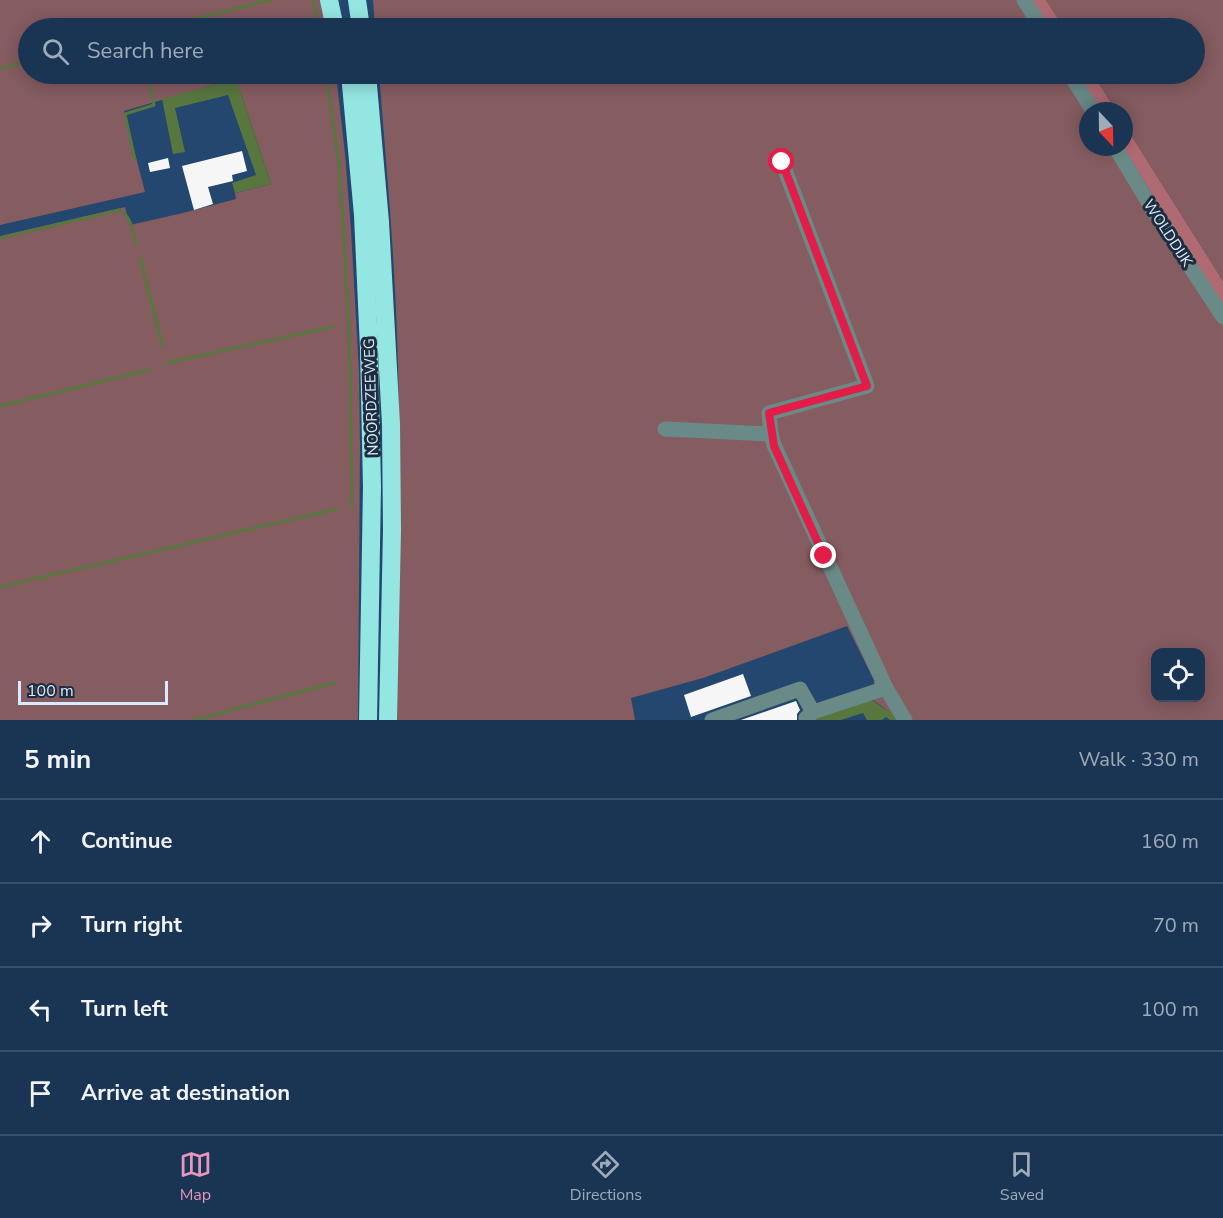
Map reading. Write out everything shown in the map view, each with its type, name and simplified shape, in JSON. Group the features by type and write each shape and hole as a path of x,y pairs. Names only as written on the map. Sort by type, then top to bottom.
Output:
{"highway":[{"path":"329,0 333,18"},
{"path":"341,0 343,18"},
{"path":"357,0 360,18"},
{"path":"366,0 367,18"},
{"name":"NOORDZEEWEG","path":"350,84 363,215 369,348 372,487 368,720"},
{"name":"NOORDZEEWEG","path":"368,84 380,222 391,424 392,530 388,720"}],"street":[{"path":"1024,0 1036,18"},
{"path":"1076,84 1087,102"},
{"name":"WOLDDIJK","path":"1120,156 1223,317"},
{"path":"782,162 867,386 769,413 771,434 774,446 886,688 905,720"},
{"path":"665,429 771,434"},
{"path":"712,720 800,688 809,715 886,688"}],"shaded area":[{"path":"0,0 323,0 326,18 18,18 18,84 217,84 124,111 145,192 0,225"},
{"path":"373,0 1021,0 1033,18 374,18"},
{"path":"1032,0 1046,0 1058,18 1044,18"},
{"path":"1046,0 1223,0 1223,281 1133,138 1133,102 1110,102 1099,84 1205,84 1205,18 1058,18"},
{"path":"217,84 237,84 271,184 235,193 232,183 256,175 228,95 175,108 185,152 173,154 162,99"},
{"path":"236,84 337,84 351,230 359,372 358,720 0,720 0,236 125,207 130,225 236,199 235,193 271,184"},
{"path":"380,84 1072,84 1083,102 1079,102 1079,156 1118,156 1223,323 1223,720 897,720 873,700 874,680 847,626 703,678 631,698 635,720 395,720 399,501 397,332"},
{"path":"1083,84 1099,84 1110,102 1094,102"},
{"path":"1133,138 1223,281 1223,309 1129,156 1133,156"},
{"path":"869,698 894,715 897,720 890,720 886,717 882,720 867,720 863,713 841,720 811,720"}],"building":[{"path":"242,151 247,171 232,175 233,181 208,187 213,204 194,210 182,166"},
{"path":"168,158 170,168 150,172 148,163"},
{"path":"743,674 751,696 691,717 684,695"},
{"path":"796,701 800,710 797,720 741,720"}],"waterway":[{"path":"198,18 271,0"},
{"path":"313,0 317,18"},
{"path":"0,68 18,64"},
{"path":"135,160 125,114 154,105 150,84"},
{"path":"327,84 339,164 349,326 352,507"},
{"path":"0,238 119,210 127,216 136,244"},
{"path":"140,258 163,347"},
{"path":"167,363 332,327"},
{"path":"0,406 149,370"},
{"path":"0,587 337,509"},
{"path":"194,720 334,683"}],"route":[{"path":"782,162 867,386 769,413 774,446 824,556"}]}
